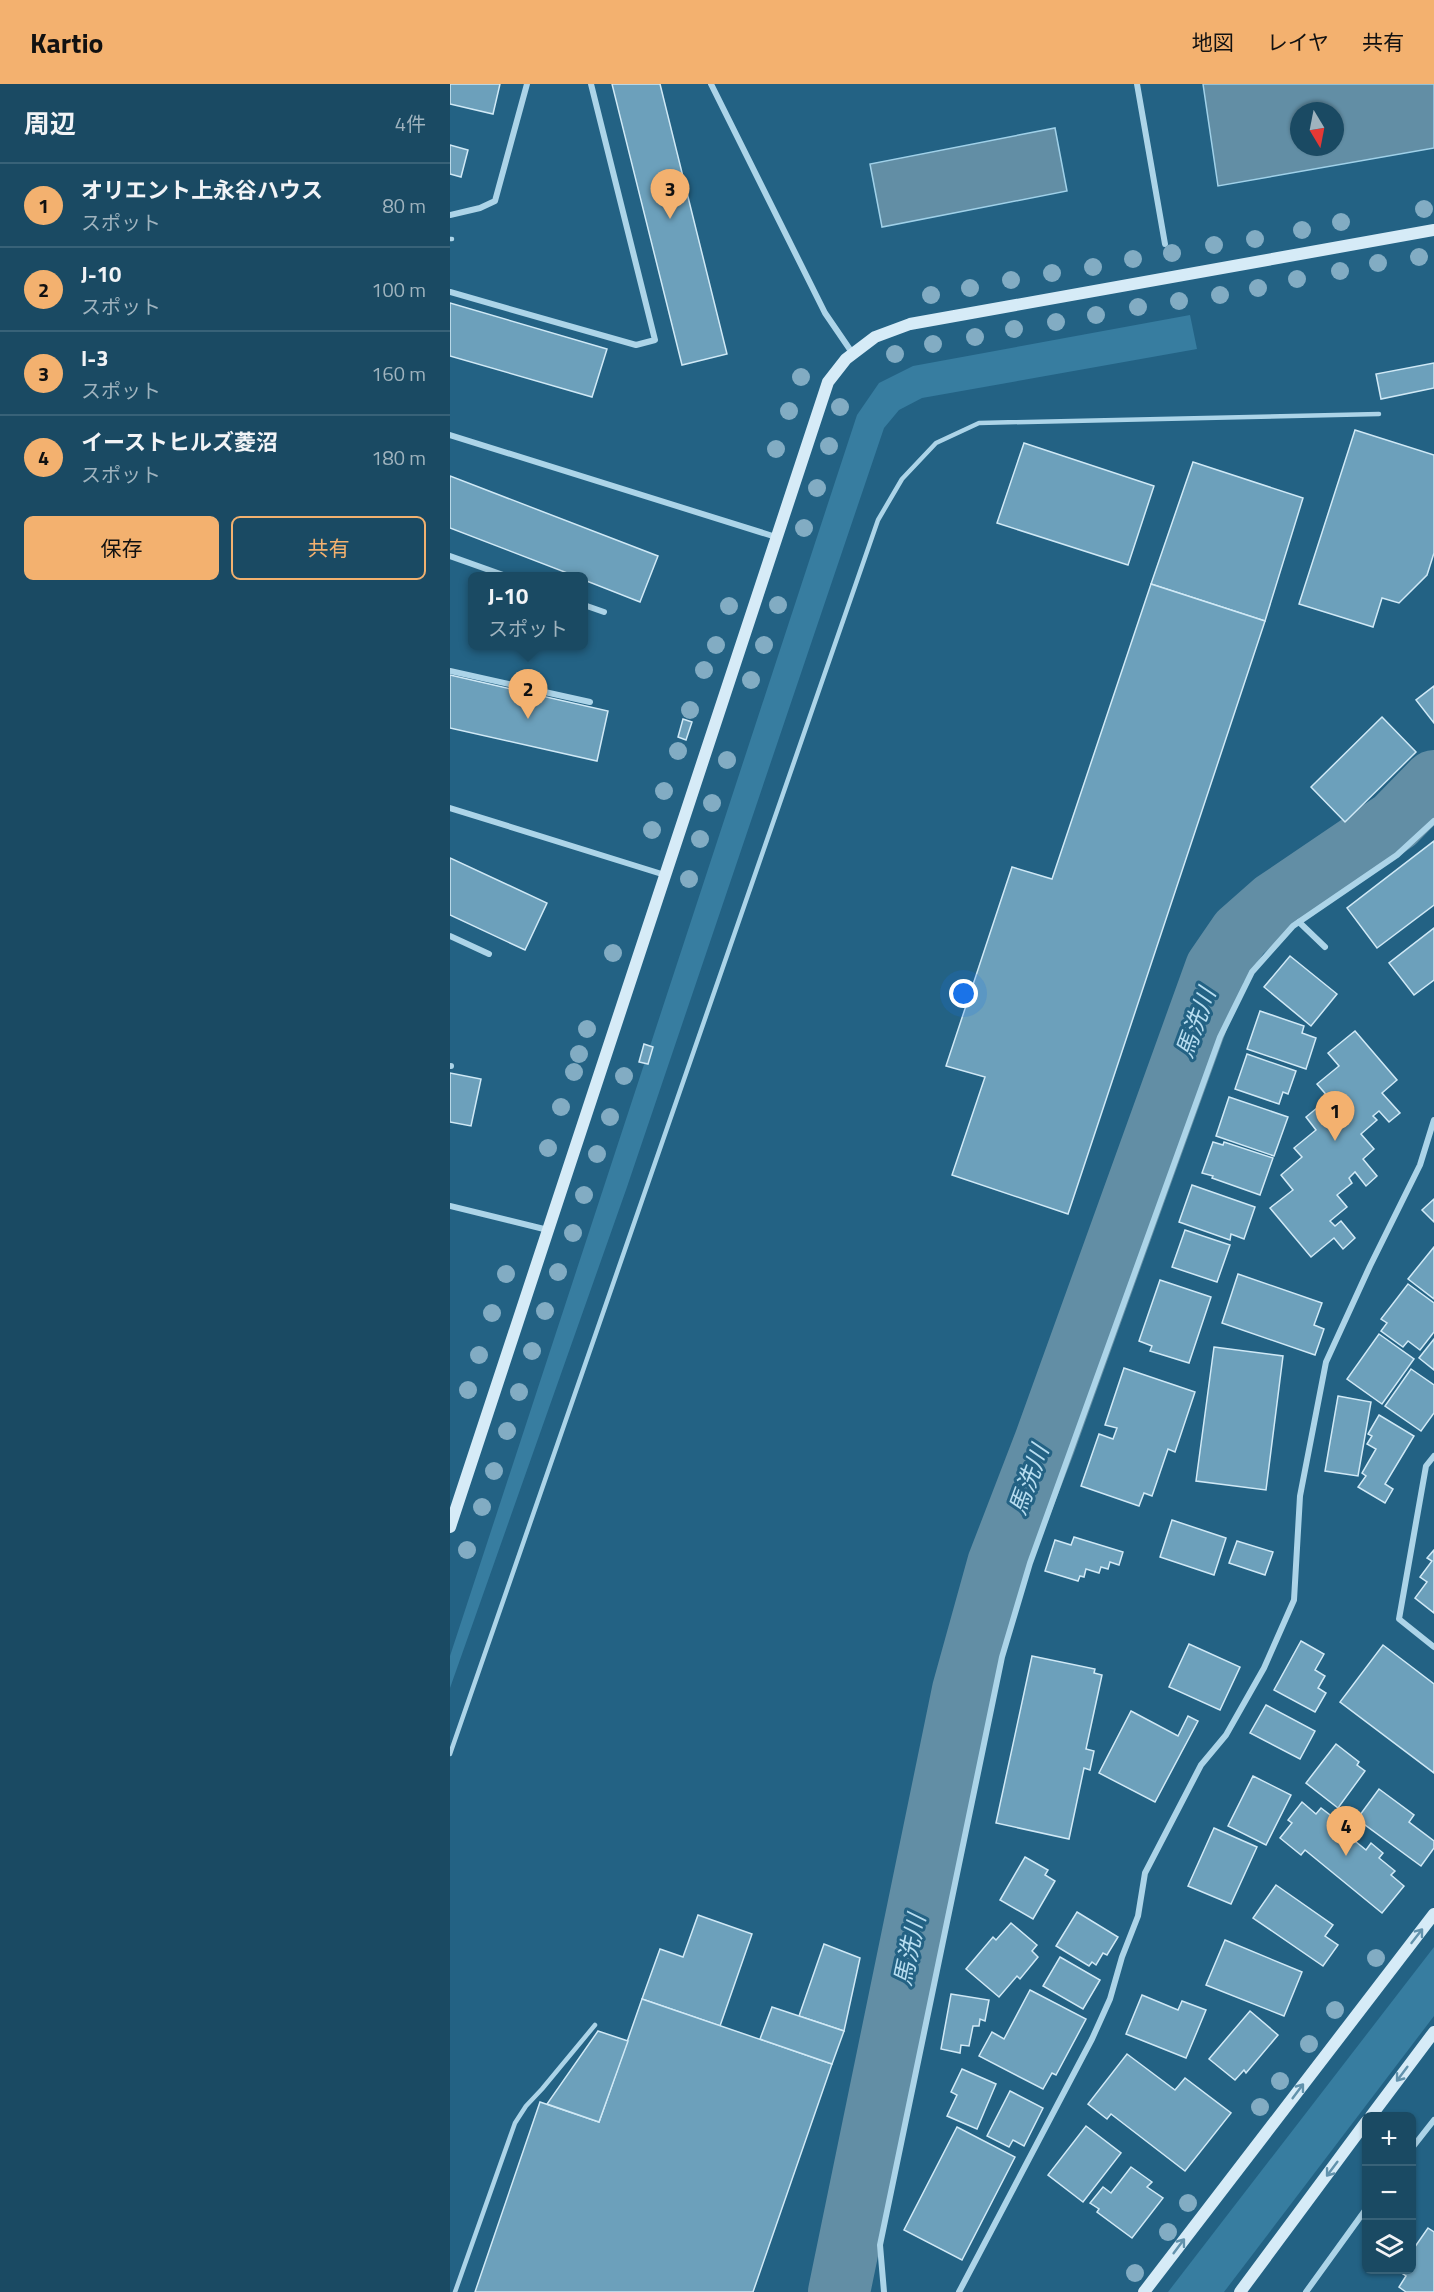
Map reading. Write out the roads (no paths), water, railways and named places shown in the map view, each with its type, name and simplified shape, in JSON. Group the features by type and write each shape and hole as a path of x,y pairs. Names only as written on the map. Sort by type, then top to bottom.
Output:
{"street":[{"path":"450,215 480,208 495,201 527,84"},
{"path":"450,292 636,345 655,340 591,84"},
{"path":"711,84 825,313 853,354"},
{"path":"1137,84 1165,244"},
{"path":"450,1527 828,382 846,359 875,337 910,324 1434,230"},
{"path":"450,435 776,537"},
{"path":"450,556 495,572"},
{"path":"588,606 604,612"},
{"path":"450,671 590,702"},
{"path":"450,808 665,875"},
{"path":"884,2292 880,2245 1002,1657 1030,1563 1220,1037 1251,972 1299,922 1397,855 1434,821"},
{"path":"1299,922 1325,947"},
{"path":"450,936 489,954"},
{"path":"958,2292 1092,2039 1110,1999 1122,1957 1138,1916 1145,1874 1201,1765 1226,1735 1263,1668 1294,1600 1300,1496 1326,1362 1420,1165 1434,1120"},
{"path":"450,1206 548,1230"},
{"path":"1434,1456 1426,1466 1399,1619 1434,1647"},
{"path":"1144,2292 1434,1914"},
{"path":"1374,2112 1434,2032"},
{"path":"1416,2143 1434,2120"},
{"path":"1240,2292 1362,2127"},
{"path":"1306,2292 1362,2215"}],"lane":[{"path":"450,1754 878,520 902,479 936,443 980,423 1379,414"},
{"path":"455,2292 515,2123 526,2106 542,2090 595,2025"}],"waterway":[{"name":"馬洗川","path":"839,2292 963,1690 998,1564 1045,1442 1216,968 1240,933 1274,903 1395,821 1434,781"}],"place":[{"name":"I-3","path":"670,219"},
{"name":"J-10","path":"528,719"},
{"name":"オリエント上永谷ハウス","path":"1335,1141"},
{"name":"イーストヒルズ菱沼","path":"1346,1856"}]}
